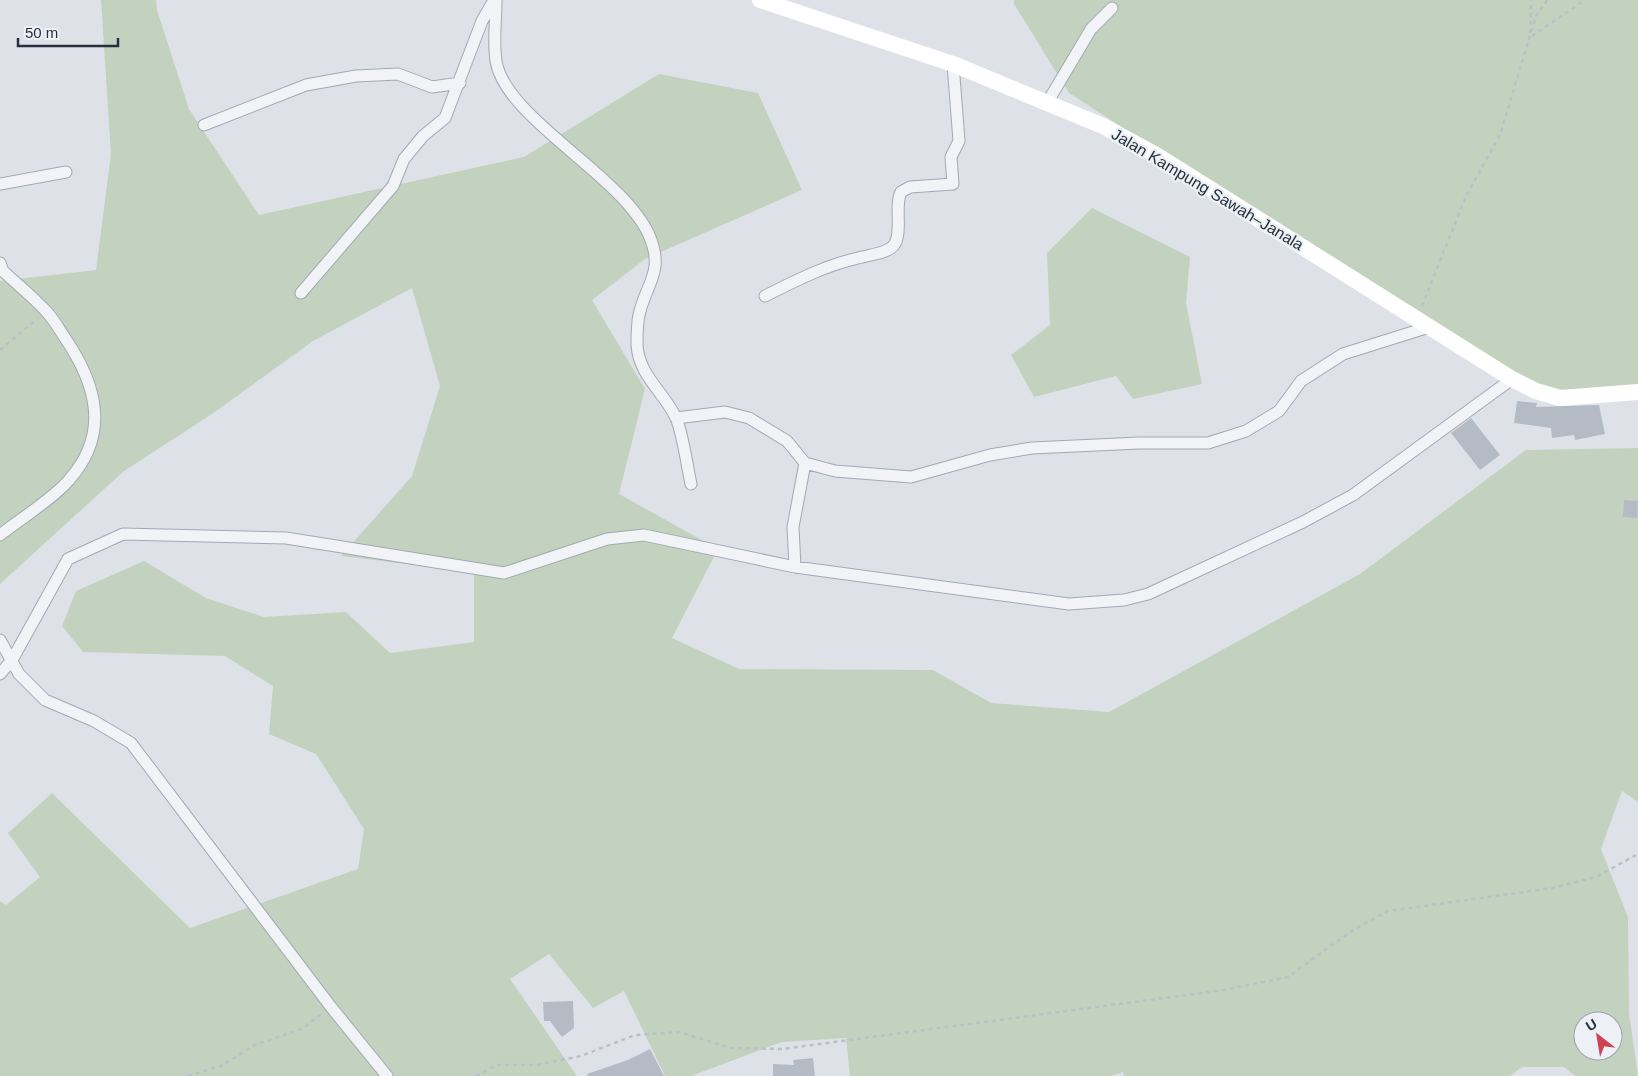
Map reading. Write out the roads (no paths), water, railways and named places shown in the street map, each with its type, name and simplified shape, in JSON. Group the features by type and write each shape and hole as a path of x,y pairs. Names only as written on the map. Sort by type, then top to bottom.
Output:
{"main road":[{"name":"Jalan Kampung Sawah–Janala","path":"760,0 953,64 1103,126 1158,156 1512,379 1536,391 1560,398 1638,392"}],"street":[{"path":"301,293 393,186 404,159 423,136 445,118 460,83 482,21 495,0"},
{"path":"495,0 496,62 504,82 523,107 620,195 636,212 649,235 655,255 654,276 639,315 637,346 645,375 676,418 691,484"},
{"path":"1047,103 1091,29 1112,8"},
{"path":"765,296 828,265 884,251 894,244 897,234 897,199 901,192 910,187 953,184 951,157 960,142 953,64"},
{"path":"204,125 306,85 356,76 398,74 432,87 460,83"},
{"path":"0,184 66,172"},
{"path":"0,263 3,271 46,311 74,351 87,377 94,401 96,426 87,456 68,481 0,535"},
{"path":"676,418 725,412 749,418 788,441 805,463 835,471 911,477 990,455 1032,448 1139,443 1208,443 1246,432 1280,411 1301,381 1344,354 1423,323"},
{"path":"0,674 12,660 68,560 123,534 286,538 504,574 607,539 644,535 795,567 1069,604 1124,600 1148,594 1303,522 1353,495 1512,379"},
{"path":"795,567 793,526 805,463"},
{"path":"0,640 19,674 45,700 94,721 131,743 331,1007 387,1076"}]}
